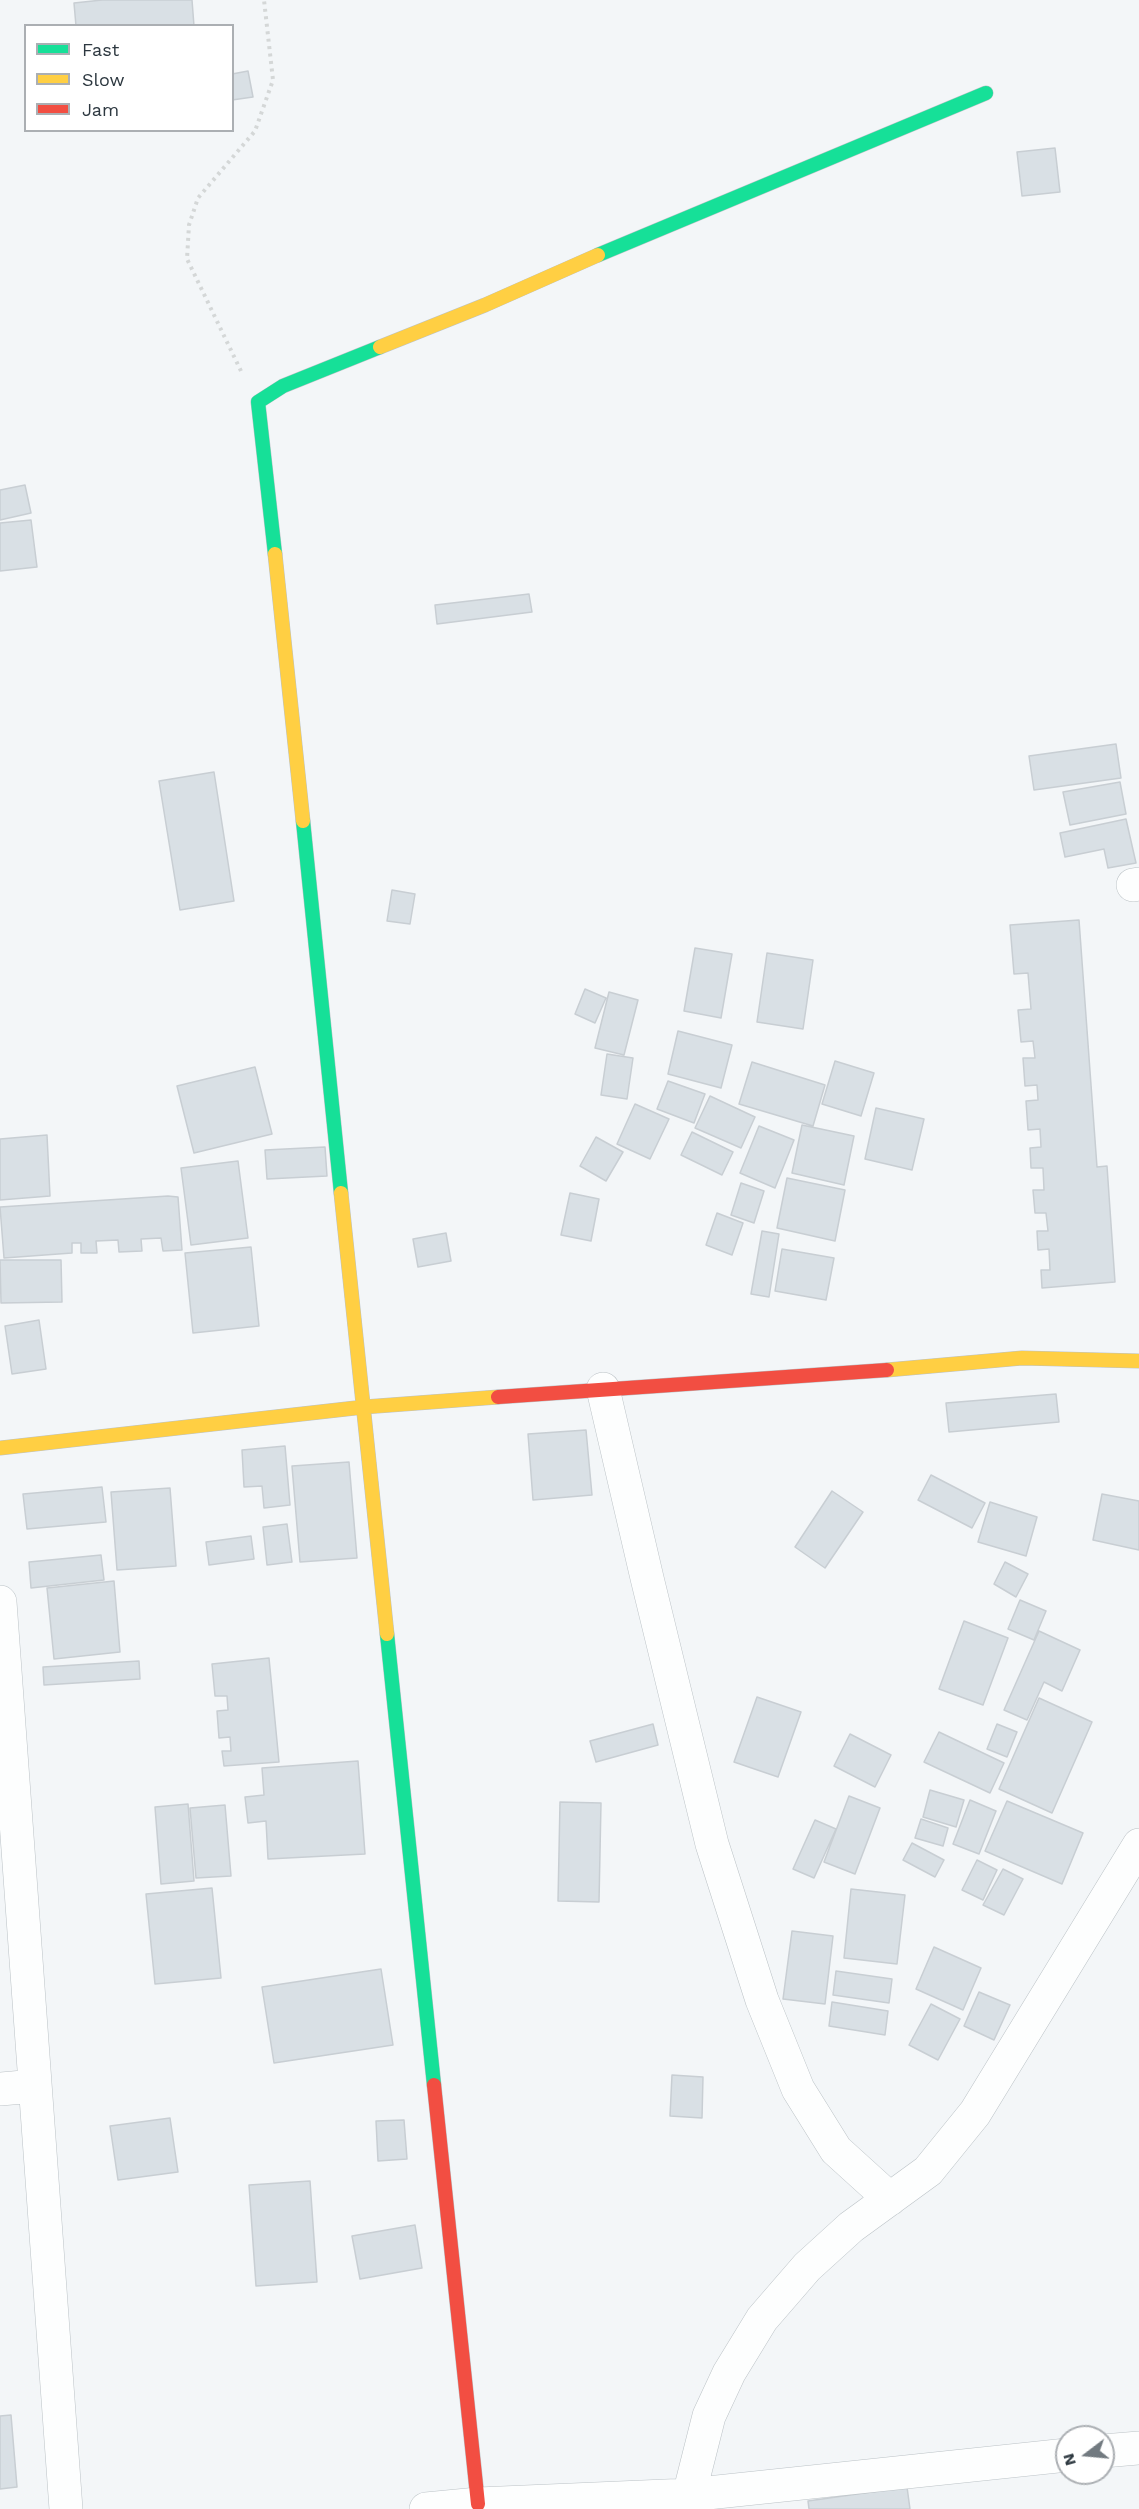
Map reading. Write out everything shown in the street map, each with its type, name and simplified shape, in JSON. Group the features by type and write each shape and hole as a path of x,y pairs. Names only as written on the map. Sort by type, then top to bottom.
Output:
{"street":[{"path":"478,2504 258,402 283,386 485,305 615,247 986,93"},
{"path":"0,1448 364,1407 1022,1358 1139,1360"},
{"path":"603,1389 646,1578 712,1844 762,2000 798,2089 836,2150 890,2199"},
{"path":"0,1602 4,1705 66,2509"},
{"path":"689,2495 709,2416 729,2373 762,2319 807,2266 851,2227 928,2171 975,2113 1139,1845"},
{"path":"0,2089 34,2086"},
{"path":"1115,2450 1139,2448"},
{"path":"426,2509 478,2504 689,2495 1055,2456"}],"path":[{"path":"260,412 187,259 189,225 198,198 255,131 273,80 264,0"}],"building":[{"path":"102,0 192,0 194,24 76,24 74,3"},
{"path":"248,71 253,97 234,100 234,74"},
{"path":"1055,148 1060,192 1022,196 1017,152"},
{"path":"25,485 31,513 0,520 0,490"},
{"path":"31,520 37,567 0,571 0,523"},
{"path":"529,594 532,612 437,624 435,605"},
{"path":"1116,744 1121,778 1034,790 1029,756"},
{"path":"214,772 234,901 180,910 159,781"},
{"path":"1120,782 1126,814 1070,825 1063,792"},
{"path":"1126,819 1136,863 1108,868 1104,849 1065,857 1060,833"},
{"path":"392,890 415,894 410,924 387,921"},
{"path":"1079,920 1097,1167 1107,1166 1115,1282 1042,1288 1041,1270 1050,1270 1049,1249 1038,1250 1037,1231 1048,1231 1046,1213 1035,1213 1033,1190 1044,1190 1043,1168 1031,1168 1030,1148 1041,1147 1040,1129 1028,1130 1026,1101 1038,1100 1037,1085 1025,1086 1023,1058 1035,1058 1033,1041 1021,1042 1018,1010 1031,1009 1028,973 1014,974 1010,925"},
{"path":"695,948 732,954 721,1018 684,1011"},
{"path":"767,953 813,960 803,1029 757,1022"},
{"path":"585,989 606,998 595,1023 575,1014"},
{"path":"609,992 638,1000 624,1055 595,1048"},
{"path":"678,1031 732,1045 721,1088 668,1074"},
{"path":"607,1054 633,1058 627,1099 601,1095"},
{"path":"835,1061 874,1073 861,1116 822,1104"},
{"path":"752,1062 825,1085 813,1126 739,1104"},
{"path":"255,1067 272,1134 194,1153 177,1086"},
{"path":"668,1081 705,1094 694,1123 657,1109"},
{"path":"710,1096 755,1117 741,1148 695,1128"},
{"path":"635,1104 669,1119 650,1159 617,1144"},
{"path":"876,1108 924,1119 912,1170 865,1159"},
{"path":"802,1125 854,1136 844,1185 792,1173"},
{"path":"759,1126 794,1140 775,1188 740,1173"},
{"path":"692,1132 733,1152 722,1175 681,1155"},
{"path":"47,1135 50,1196 0,1200 0,1139"},
{"path":"596,1137 623,1152 606,1181 580,1166"},
{"path":"325,1147 327,1176 267,1179 265,1150"},
{"path":"238,1161 248,1238 191,1245 181,1168"},
{"path":"787,1178 845,1190 835,1241 777,1228"},
{"path":"741,1183 764,1191 754,1223 731,1215"},
{"path":"570,1193 599,1199 591,1241 561,1235"},
{"path":"178,1197 182,1250 163,1251 161,1238 141,1239 142,1251 119,1252 118,1240 96,1241 97,1253 81,1253 81,1243 72,1243 72,1253 4,1258 0,1207"},
{"path":"717,1213 743,1223 732,1255 706,1245"},
{"path":"762,1231 779,1234 769,1297 751,1294"},
{"path":"446,1233 451,1261 418,1267 413,1239"},
{"path":"251,1247 259,1326 193,1333 185,1253"},
{"path":"782,1249 834,1258 826,1300 775,1291"},
{"path":"0,1260 61,1260 62,1302 1,1303"},
{"path":"39,1320 46,1369 12,1374 5,1326"},
{"path":"1056,1394 1059,1422 949,1432 946,1403"},
{"path":"586,1430 592,1495 533,1500 528,1434"},
{"path":"285,1446 290,1505 264,1508 262,1486 244,1487 242,1450"},
{"path":"349,1462 357,1558 300,1562 292,1466"},
{"path":"931,1475 985,1503 972,1528 918,1500"},
{"path":"102,1487 106,1522 27,1529 23,1494"},
{"path":"170,1488 176,1566 117,1570 111,1492"},
{"path":"832,1491 863,1512 825,1568 795,1547"},
{"path":"1102,1494 1139,1501 1139,1550 1093,1540"},
{"path":"990,1502 1037,1517 1026,1556 978,1542"},
{"path":"287,1524 292,1562 267,1565 263,1527"},
{"path":"251,1536 254,1559 209,1565 206,1542"},
{"path":"101,1555 104,1580 31,1588 29,1562"},
{"path":"1005,1562 1028,1574 1016,1597 994,1584"},
{"path":"114,1581 120,1652 54,1659 47,1588"},
{"path":"1020,1600 1046,1611 1034,1640 1008,1629"},
{"path":"964,1621 1008,1638 983,1705 939,1689"},
{"path":"1039,1631 1080,1650 1062,1691 1044,1682 1027,1720 1004,1710"},
{"path":"269,1658 279,1762 224,1766 222,1751 231,1751 230,1737 219,1738 217,1711 228,1710 227,1696 215,1696 212,1664"},
{"path":"139,1661 140,1679 44,1685 43,1667"},
{"path":"757,1697 801,1712 778,1777 734,1762"},
{"path":"1039,1698 1092,1722 1052,1813 999,1789"},
{"path":"653,1724 658,1745 596,1762 590,1741"},
{"path":"997,1724 1017,1732 1007,1757 987,1749"},
{"path":"939,1732 1004,1763 990,1793 924,1762"},
{"path":"850,1734 891,1755 875,1787 834,1766"},
{"path":"358,1761 365,1854 268,1859 266,1821 248,1823 245,1797 264,1795 262,1768"},
{"path":"930,1790 964,1800 956,1827 923,1817"},
{"path":"849,1796 880,1808 855,1874 824,1862"},
{"path":"970,1800 996,1811 979,1854 953,1844"},
{"path":"1007,1801 1083,1833 1062,1884 985,1851"},
{"path":"560,1802 601,1803 599,1902 558,1901"},
{"path":"188,1804 194,1881 161,1884 155,1807"},
{"path":"225,1805 231,1876 196,1878 190,1808"},
{"path":"921,1819 948,1828 943,1846 915,1838"},
{"path":"815,1820 836,1829 814,1878 793,1869"},
{"path":"912,1843 944,1860 935,1877 903,1860"},
{"path":"977,1860 997,1870 983,1900 962,1890"},
{"path":"1003,1869 1023,1879 1004,1915 983,1905"},
{"path":"212,1888 221,1978 155,1984 146,1894"},
{"path":"851,1889 905,1895 897,1964 844,1958"},
{"path":"792,1931 833,1936 825,2004 783,1999"},
{"path":"934,1947 981,1968 963,2010 916,1989"},
{"path":"381,1969 393,2045 274,2063 262,1987"},
{"path":"836,1971 892,1979 889,2003 833,1995"},
{"path":"979,1992 1010,2005 994,2040 964,2026"},
{"path":"832,2002 888,2011 885,2035 829,2026"},
{"path":"931,2004 960,2019 938,2060 909,2045"},
{"path":"672,2075 703,2077 702,2118 670,2116"},
{"path":"170,2118 178,2172 118,2180 110,2126"},
{"path":"404,2120 407,2159 378,2161 376,2121"},
{"path":"310,2181 317,2282 256,2286 249,2185"},
{"path":"415,2225 422,2268 360,2279 352,2236"},
{"path":"11,2415 17,2487 0,2489 0,2416"},
{"path":"907,2487 910,2509 809,2509 808,2501"}],"traffic: fast":[{"path":"598,255 986,93"},
{"path":"275,554 258,402 283,386 380,347"},
{"path":"303,821 341,1193"},
{"path":"387,1634 434,2085"}],"traffic: slow":[{"path":"380,347 485,305 598,255"},
{"path":"275,554 303,821"},
{"path":"341,1193 387,1634"},
{"path":"887,1370 1022,1358 1139,1361"},
{"path":"0,1448 364,1407 498,1397"}],"traffic: jam":[{"path":"498,1397 887,1370"},
{"path":"434,2085 478,2504"}]}
